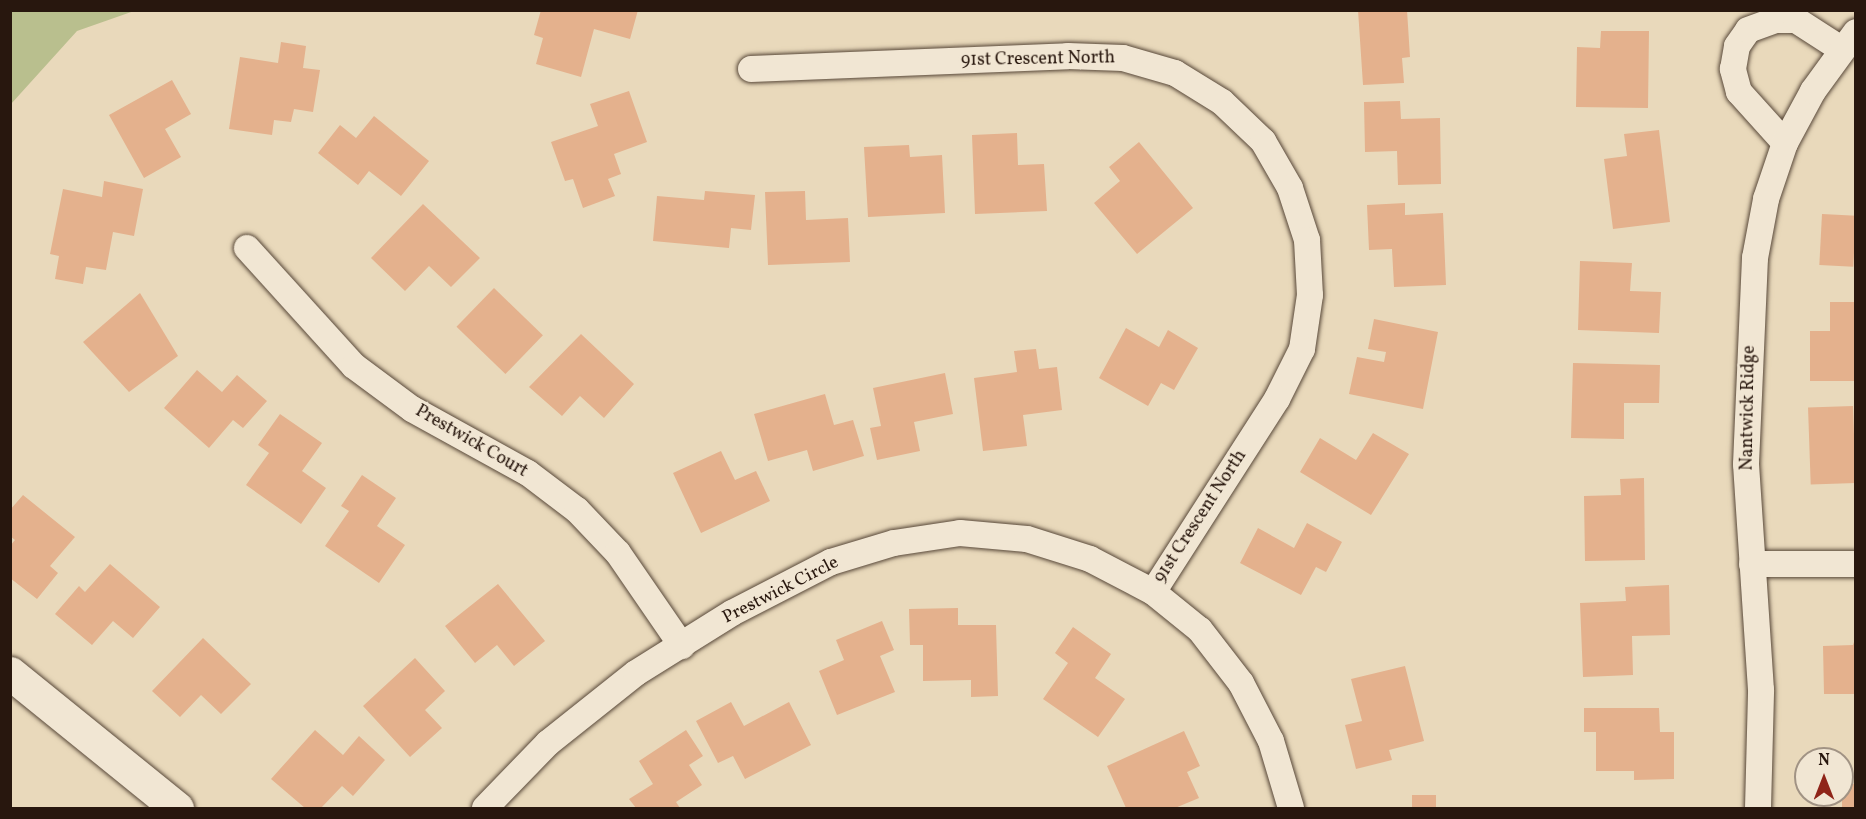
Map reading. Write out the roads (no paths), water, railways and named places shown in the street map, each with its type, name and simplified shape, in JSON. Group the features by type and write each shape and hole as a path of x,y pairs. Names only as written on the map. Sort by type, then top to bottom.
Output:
{"street":[{"path":"1785,143 1739,92 1733,69 1737,46 1748,30 1776,20 1796,20 1848,41"},
{"name":"Nantwick Ridge","path":"1758,808 1761,690 1746,464 1755,258 1766,200 1785,143 1848,41"},
{"name":"91st Crescent North","path":"751,69 1068,56 1123,58 1175,73 1222,102 1263,141 1290,188 1307,240 1310,295 1302,349 1277,399 1153,592"},
{"name":"Prestwick Court","path":"247,248 354,366 412,409 528,473 577,510 618,553 682,646"},
{"name":"Prestwick Circle","path":"485,808 548,743 636,673 732,613 831,562 894,543 960,533 1037,543 1090,559 1153,592 1200,630 1241,683 1271,741 1291,808"},
{"path":"1752,564 1856,564"},
{"path":"10,673 177,808"}]}
